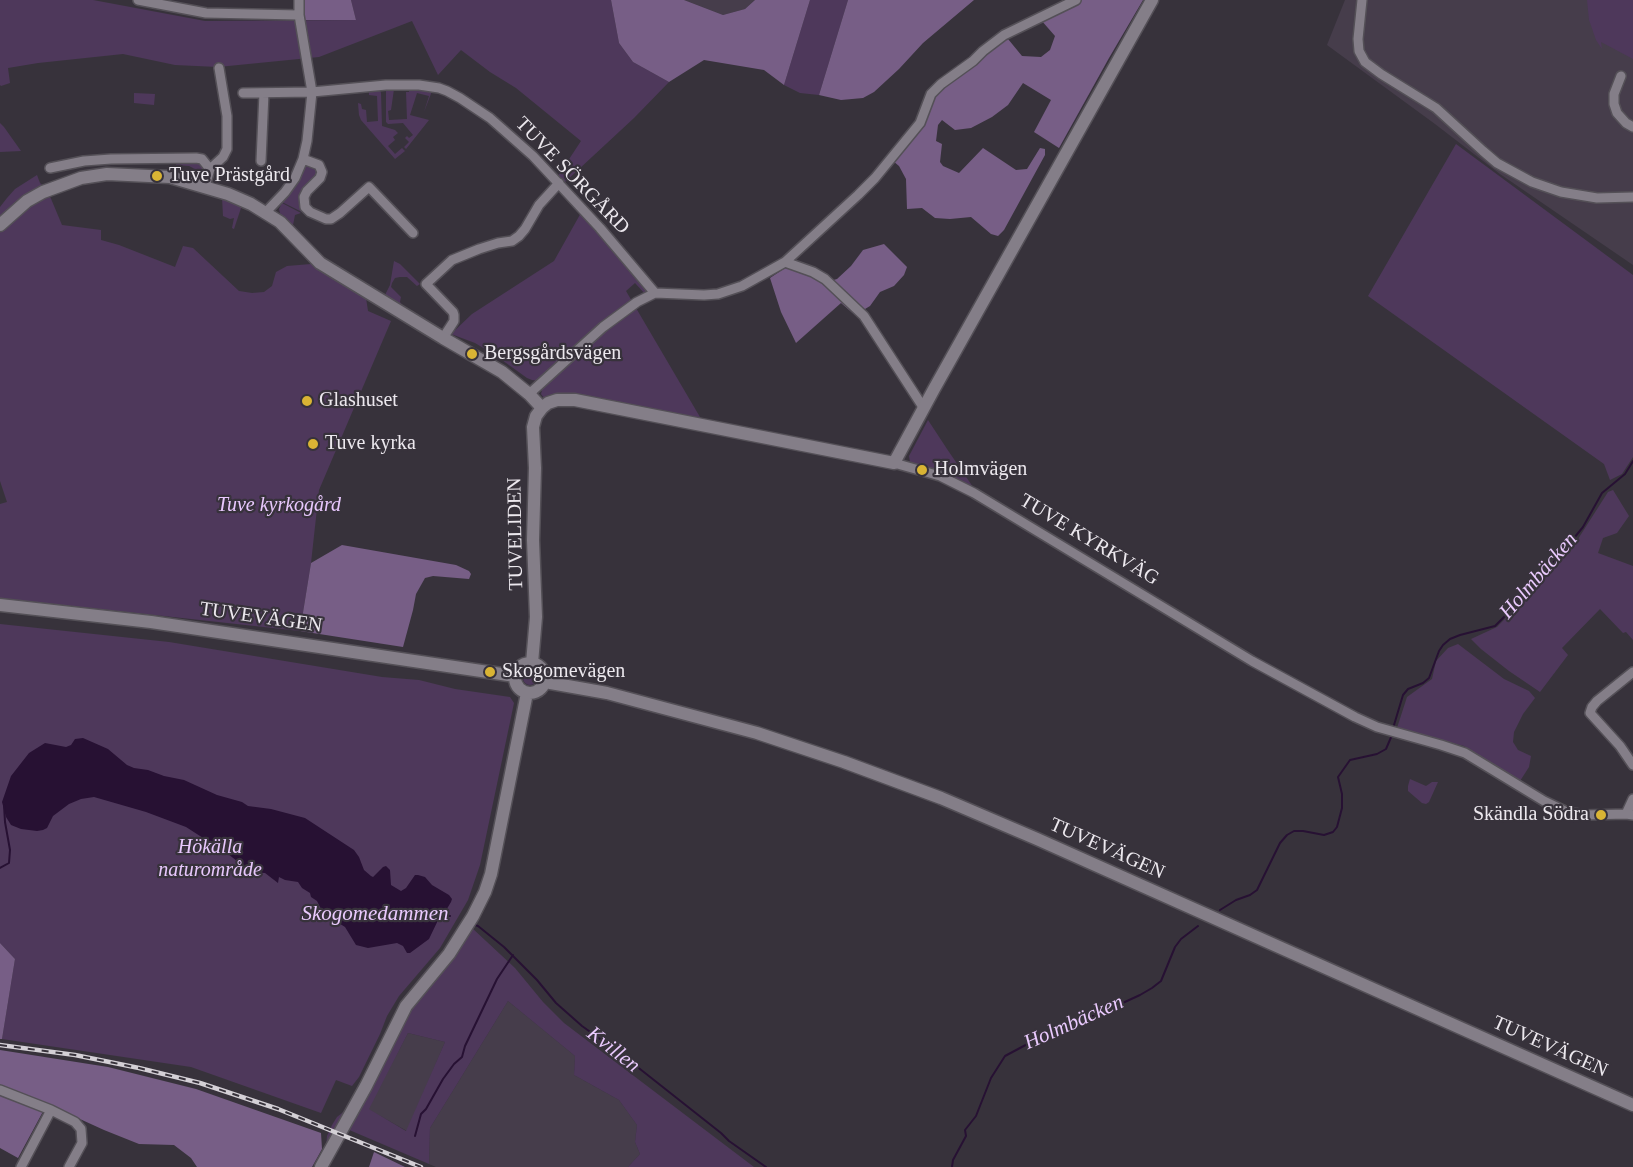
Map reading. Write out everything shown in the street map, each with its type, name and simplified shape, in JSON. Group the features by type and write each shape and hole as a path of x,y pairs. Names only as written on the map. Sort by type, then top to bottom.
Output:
{"street":[{"path":"139,0 206,13 299,15"},
{"path":"266,212 295,178 303,159 312,92 299,15 299,0"},
{"path":"529,394 603,327 637,302 655,293 718,294 742,286 785,262 875,178 920,123 931,94 941,84 1004,35 1076,0"},
{"path":"894,463 923,407 1152,0"},
{"path":"1362,0 1358,39 1359,51 1365,62 1436,108 1497,163 1532,182 1561,192 1597,198 1633,197"},
{"path":"205,186 210,169 223,157 227,149 227,116 219,68"},
{"path":"1621,76 1614,94 1614,104 1617,113 1633,127"},
{"name":"TUVE SÖRGÅRD","path":"243,93 312,92 355,87 417,85 447,90 490,118 533,156 655,293"},
{"path":"261,161 264,93"},
{"path":"50,168 76,162 102,160 196,158 202,159 210,169"},
{"path":"303,159 319,165 322,172 320,178 304,197 305,207 310,212 331,219 369,187 413,233"},
{"path":"0,225 27,201 57,186 81,178 107,174 157,176 181,179 205,186 266,212 280,222 320,263 502,372 542,408"},
{"path":"443,338 454,321 454,315 426,284 452,260 485,247 512,241 519,236 539,205 559,183"},
{"path":"785,262 825,279 864,316 923,407"},
{"name":"TUVE KYRKVÄG","path":"542,408 557,400 575,400 894,463 940,476 974,493 1252,662 1354,717 1377,727 1465,753 1544,801 1567,812 1585,815 1630,814"},
{"name":"TUVELIDEN","path":"532,663 536,617 533,427 536,416 542,408"},
{"name":"TUVEVÄGEN","path":"0,605 151,622 515,676"},
{"path":"532,663 543,669 545,682 539,691 527,693 518,687 515,676 521,666 532,663"},
{"path":"1633,672 1597,701 1590,713 1620,746 1633,765"},
{"name":"TUVEVÄGEN","path":"545,682 607,693 757,733 941,798 1633,1105"},
{"path":"321,1167 370,1079 406,1006 450,954 485,892 491,874 527,693"},
{"path":"1630,814 1633,799"},
{"path":"0,1090 75,1122 81,1129 83,1138 80,1149 69,1167"},
{"path":"21,1167 51,1110"}],"shaded area":[{"path":"302,0 351,0 356,20 303,20"},
{"path":"611,0 684,0 723,15 745,9 755,0 810,0 784,85 764,70 704,60 669,82 633,62 619,43"},
{"path":"684,0 755,0 745,9 723,15"},
{"path":"848,0 974,0 923,43 874,92 863,98 841,100 819,95"},
{"path":"1082,0 1143,0 1059,148 1034,132 1051,100 1023,83 1008,105 971,128 955,130 942,120 938,125 936,141 942,144 940,162 943,166 959,173 983,148 1016,170 1027,169 1040,148 1045,149 1045,155 1004,230 998,236 991,234 971,217 935,218 922,208 907,209 906,179 899,166 893,161 932,99 1004,38 1008,39 1022,56 1041,57 1050,50 1055,36 1041,20"},
{"path":"1345,0 1633,0 1633,265 1500,174 1327,45"},
{"path":"884,244 907,267 904,275 894,286 880,292 870,306 855,315 841,303 796,343 781,312 770,278 785,268 807,272 823,283 837,279 863,250"},
{"path":"342,545 456,565 471,574 469,579 433,576 425,578 416,594 403,647 300,631 311,563"},
{"path":"0,943 15,959 2,1039 0,1039"},
{"path":"508,1001 575,1056 574,1075 619,1100 637,1125 635,1142 640,1154 628,1167 436,1167 429,1164 430,1128"},
{"path":"408,1033 445,1042 407,1131 368,1109"},
{"path":"0,1050 108,1067 196,1089 321,1133 322,1149 312,1167 197,1167 191,1158 174,1145 139,1144 47,1104 18,1158 0,1148"},
{"path":"374,1152 405,1167 369,1167"}],"green space":[{"path":"0,0 93,0 205,21 356,20 351,0 611,0 619,43 633,62 669,82 565,182 558,176 581,141 516,88 461,50 438,75 412,21 319,57 218,67 175,65 123,54 8,68 10,83 1,86"},
{"path":"810,0 848,0 819,95 800,93 784,85"},
{"path":"1587,0 1633,0 1633,59 1601,42 1602,49 1589,20"},
{"path":"394,89 391,110 388,111 389,120 407,119 406,92 409,92 409,89 432,91 424,112 429,96 417,93 410,115 429,120 406,149 404,147 409,142 405,138 413,135 403,123 388,124 386,122 386,91"},
{"path":"380,90 382,126 398,133 393,137 395,140 388,146 395,154 402,148 405,151 395,159 359,115 358,103 361,104 362,109 366,110 367,122 378,121 377,96 369,95 369,91"},
{"path":"134,93 155,94 154,105 134,103"},
{"path":"0,123 4,127 21,151 0,152"},
{"path":"1456,144 1633,275 1633,457 1622,474 1610,480 1604,464 1368,296"},
{"path":"176,161 195,161 202,166 202,173 199,176 193,176 195,170 193,168 176,165"},
{"path":"308,165 318,169 302,212 282,202 294,187 304,167"},
{"path":"37,175 44,187 0,219 0,207 7,198 15,189"},
{"name":"Tuve kyrkogård","path":"49,194 62,225 101,230 101,240 175,267 183,246 193,248 239,291 264,292 272,286 276,272 287,266 311,264 366,298 368,311 391,321 319,490 311,563 300,631 0,598 0,504 7,502 0,481 0,231 29,206"},
{"path":"222,197 242,205 234,229 232,228 234,218 223,216"},
{"path":"282,203 301,213 295,215 292,230 281,217 279,209"},
{"path":"587,208 655,288 646,295 635,283 626,291 700,417 700,421 551,397 544,398 541,394 540,381 527,378 475,343 451,334 472,314 554,261 582,211"},
{"path":"394,261 420,284 417,286 407,277 395,278 391,287 401,297 400,302 404,307 385,295 390,285"},
{"path":"928,420 973,487 910,462 909,456"},
{"path":"1613,490 1629,516 1617,533 1603,538 1598,553 1633,566 1633,640 1600,609 1562,648 1568,655 1540,692 1509,671 1471,639 1497,627 1538,585 1578,539 1608,492"},
{"name":"Hökälla naturområde","path":"0,624 169,642 382,677 419,680 455,689 510,697 514,703 480,865 468,900 440,948 399,996 387,1016 359,1077 352,1086 336,1080 321,1113 191,1067 2,1039 15,959 0,943"},
{"path":"1458,644 1504,679 1529,691 1535,698 1523,714 1514,732 1513,742 1518,750 1531,756 1529,767 1520,781 1464,746 1397,728 1407,697 1432,679 1436,661 1448,648"},
{"path":"527,671 533,671 537,678 533,685 527,685 523,681 523,675"},
{"path":"1410,779 1426,786 1432,782 1438,782 1429,802 1422,803 1408,791"},
{"path":"472,928 515,968 564,1023 754,1167 628,1167 640,1154 635,1142 637,1125 619,1100 574,1075 575,1056 508,1001 430,1128 429,1164 347,1129 410,1009","holes":["408,1033 445,1042 406,1131 369,1109"]},
{"path":"347,1109 326,1148 327,1136 332,1125 337,1117"}],"water":[{"name":"Skogomedammen","path":"83,738 108,749 134,768 184,780 248,806 271,809 305,818 354,850 364,870 371,876 373,877 386,866 390,870 391,885 401,891 415,875 425,877 432,885 449,895 451,902 441,914 429,939 410,953 407,953 403,946 397,943 368,948 356,945 345,927 323,913 317,901 298,882 279,877 278,883 265,873 251,872 186,827 146,812 94,797 69,804 53,816 47,828 43,830 21,829 11,825 2,802 11,776 29,753 45,743 66,747 71,745 75,739"}],"waterway":[{"name":"Holmbäcken","path":"1394,725 1403,695 1408,689 1429,678 1443,645 1460,635 1495,626 1570,543 1583,527 1602,493 1625,474 1633,461"},
{"name":"Holmbäcken","path":"1220,910 1257,890 1280,843 1287,835 1294,831 1324,835 1333,832 1337,827 1342,808 1338,777 1350,760 1377,754 1386,749 1392,735"},
{"path":"0,868 9,863 10,850 4,805"},
{"path":"441,914 450,916"},
{"name":"Kvillen","path":"472,924 478,926 504,947 556,1003 582,1026 621,1054 729,1141 766,1167"},
{"name":"Holmbäcken","path":"952,1167 953,1160 966,1136 965,1130 976,1116 991,1078 1005,1056 1038,1037 1101,1013 1152,988 1161,981 1175,947 1181,939 1198,926"},
{"path":"415,1136 421,1114 443,1079 462,1057 497,979 513,955"}],"railway":[{"path":"0,1045 75,1055 200,1083 278,1109 421,1167"}],"place":[{"name":"Tuve Prästgård","path":"157,176"},
{"name":"Bergsgårdsvägen","path":"472,354"},
{"name":"Glashuset","path":"307,401"},
{"name":"Tuve kyrka","path":"313,444"},
{"name":"Holmvägen","path":"922,470"},
{"name":"Skogomevägen","path":"490,672"},
{"name":"Skändla Södra","path":"1601,815"}]}
